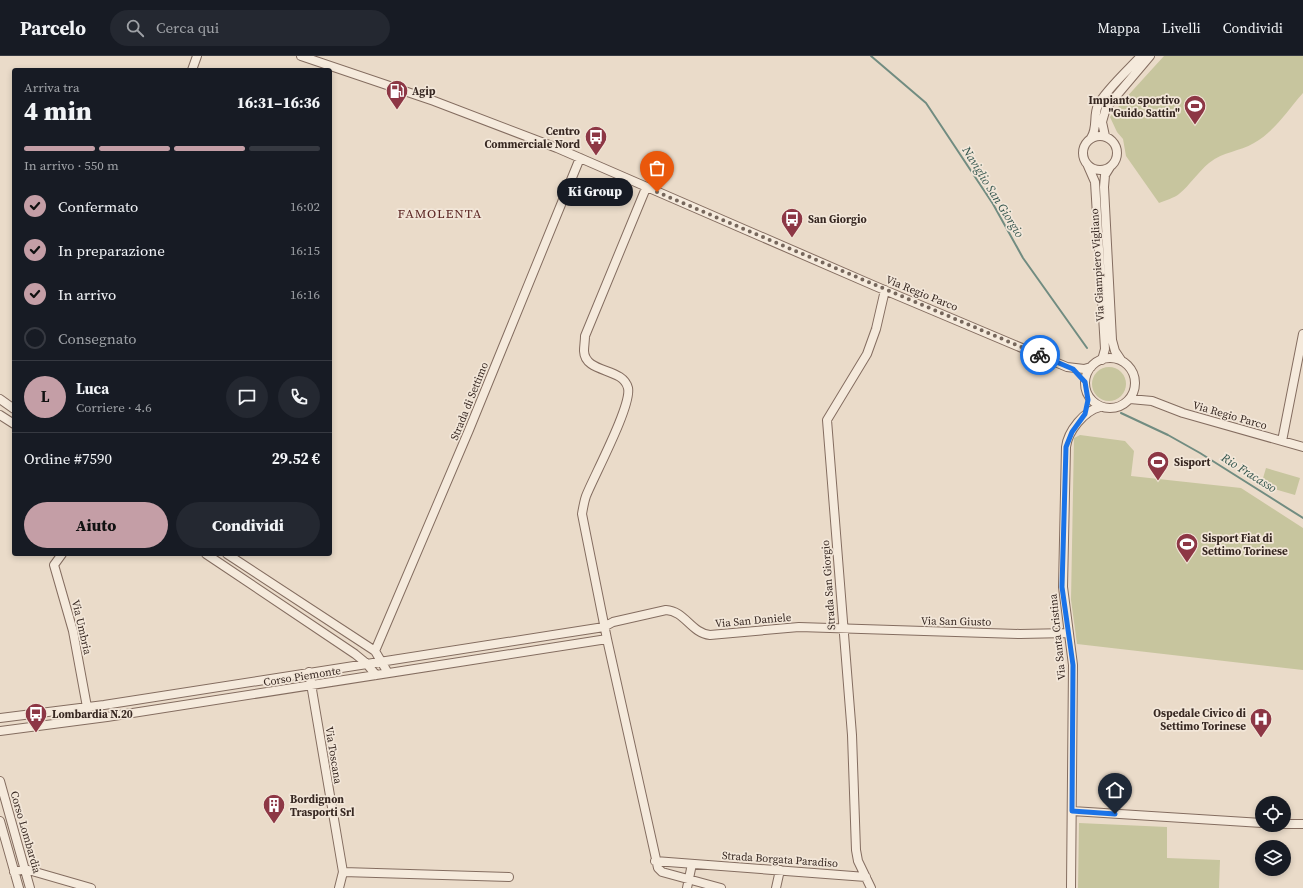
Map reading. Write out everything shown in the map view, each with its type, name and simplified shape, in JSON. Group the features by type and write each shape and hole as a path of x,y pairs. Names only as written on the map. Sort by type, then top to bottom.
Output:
{"street":[{"path":"193,68 197,56"},
{"path":"301,56 434,100 580,158 646,188 585,336 584,353 590,364 622,378 628,387 629,396 586,497 582,514 604,626 655,861 658,868 662,872 688,884 721,888"},
{"path":"1091,138 1105,136 1110,139 1117,148 1117,159 1110,168 1099,171 1088,166 1085,162 1083,150 1085,144 1091,138 1095,130 1095,115 1099,104 1141,56"},
{"path":"1105,136 1102,122 1106,108 1150,56"},
{"name":"Strada di Settimo","path":"375,651 469,430 580,158"},
{"name":"Via Giampiero Vigliano","path":"1088,166 1095,182 1105,349 1102,360"},
{"name":"Via Giampiero Vigliano","path":"1110,168 1104,179 1112,340 1115,351 1121,360"},
{"name":"Via Regio Parco","path":"646,188 1073,369 1085,382"},
{"name":"Strada San Giorgio","path":"871,888 856,850 852,735 827,420 867,354 876,329 885,290"},
{"path":"1282,441 1303,334"},
{"path":"1085,414 1087,394 1085,382 1091,367 1102,360 1113,358 1121,360 1132,371 1135,387 1130,399 1117,408 1100,407 1093,402 1087,394"},
{"name":"Via Regio Parco","path":"1073,369 1091,367"},
{"name":"Via Regio Parco","path":"1135,387 1152,401"},
{"name":"Via Regio Parco","path":"1130,399 1152,401 1182,413 1303,447"},
{"path":"0,400 12,408"},
{"name":"Via Santa Cristina","path":"1071,888 1073,665 1062,587 1066,447 1072,432 1085,414 1100,407"},
{"path":"0,415 12,423"},
{"name":"Via Umbria","path":"61,556 54,565 73,631 87,707"},
{"path":"212,556 366,663 376,675"},
{"path":"230,556 375,651 382,660 388,673"},
{"path":"300,617 306,606"},
{"name":"Via San Daniele","path":"604,626 613,622 666,610 674,611 698,631 707,635 799,627 843,629"},
{"name":"Corso Piemonte","path":"0,718 104,705 604,626"},
{"name":"Via San Giusto","path":"843,629 1020,634 1068,633"},
{"path":"534,637 536,650"},
{"name":"Corso Piemonte","path":"0,731 107,718 607,639"},
{"name":"Via Toscana","path":"309,672 343,872 338,888"},
{"path":"148,697 150,711"},
{"path":"104,705 107,718"},
{"name":"Corso Lombardia","path":"0,781 30,888"},
{"path":"1072,811 1255,823"},
{"name":"Corso Lombardia","path":"0,821 4,847 19,888"},
{"path":"1291,824 1303,824"},
{"path":"4,847 17,843"},
{"name":"Strada Borgata Paradiso","path":"655,861 866,877"},
{"path":"688,884 692,864"},
{"path":"14,872 25,869 91,888"},
{"path":"776,888 780,870"},
{"path":"343,872 509,877"}],"shaded area":[{"name":"Impianto sportivo \"Guido Sattin\"","path":"1164,56 1303,56 1303,93 1275,127 1268,133 1248,146 1215,159 1209,163 1179,194 1159,203 1126,156 1123,139 1117,132 1110,117"},
{"path":"1106,367 1112,367 1116,368 1123,374 1126,384 1125,391 1119,398 1112,401 1106,401 1102,400 1095,394 1092,387 1092,381 1093,377 1099,370"},
{"name":"Sisport Fiat di Settimo Torinese","path":"1080,435 1125,441 1134,451 1131,476 1241,488 1303,528 1303,670 1077,644 1071,600 1074,438"},
{"path":"1266,468 1300,478 1295,495 1261,485"},
{"path":"1079,823 1167,827 1167,858 1220,860 1219,888 1078,888"}],"waterway":[{"name":"Naviglio San Giorgio","path":"871,56 926,103 993,204 1023,258 1087,348"},
{"name":"Rio Fracasso","path":"1121,413 1168,435 1200,453 1303,518"}],"way so far":[{"path":"657,192 1040,355"}],"place":[{"name":"Agip","path":"397,110"},
{"name":"Impianto sportivo \"Guido Sattin\"","path":"1195,126"},
{"name":"Centro Commerciale Nord","path":"596,156"},
{"name":"Ki Group","path":"657,192"},
{"name":"San Giorgio","path":"792,238"},
{"name":"Sisport","path":"1158,482"},
{"name":"Sisport Fiat di Settimo Torinese","path":"1187,564"},
{"name":"Lombardia N.20","path":"36,734"},
{"name":"Ospedale Civico di Settimo Torinese","path":"1261,738"},
{"name":"Bordignon Trasporti Srl","path":"274,824"}],"district":[{"name":"FAMOLENTA","path":"440,213"}],"route":[{"path":"1040,355 1073,369 1085,382 1088,400 1085,414 1072,432 1066,447 1062,587 1073,665 1072,811 1115,814"}]}
